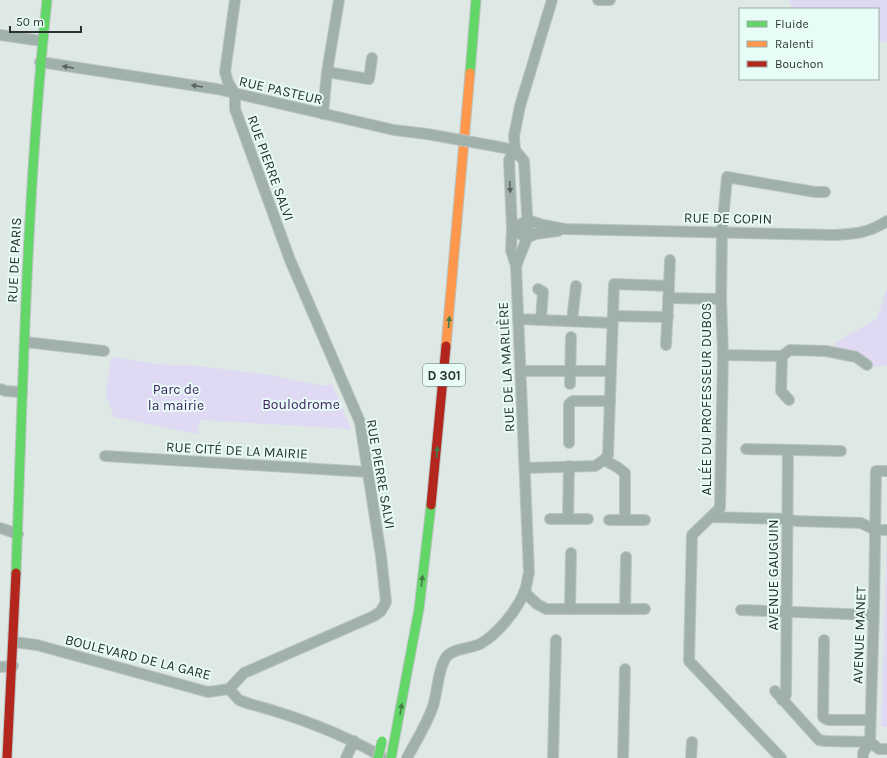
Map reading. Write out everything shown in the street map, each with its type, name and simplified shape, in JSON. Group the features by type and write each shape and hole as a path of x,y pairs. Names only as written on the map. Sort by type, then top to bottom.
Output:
{"main road":[{"name":"RUE DE PARIS","path":"7,758 13,666 22,392 32,194 40,62 47,0"},
{"name":"D 301","path":"391,758 419,608 433,490 476,0"},
{"path":"451,151 453,127"},
{"path":"378,758 383,737"}],"street":[{"name":"RUE PIERRE SALVI","path":"230,689 244,673 374,616 381,611 386,602 381,556 360,422 290,260 235,109 235,94 228,82 226,72 235,0"},
{"path":"322,114 326,72 339,0"},
{"path":"515,150 514,136 520,106 552,0"},
{"path":"598,0 610,0"},
{"path":"0,35 42,41"},
{"path":"326,72 369,79 372,58"},
{"name":"RUE PASTEUR","path":"40,62 217,89 394,130 427,134 515,150"},
{"name":"RUE DE LA MARLIÈRE","path":"407,758 434,705 440,673 445,658 449,653 456,650 467,649 481,643 507,620 524,592 529,573 516,266 511,250 512,229 509,160 515,150 524,161 528,220 527,238 516,266"},
{"name":"ALLÉE DU PROFESSEUR DUBOS","path":"781,758 689,661 692,535 720,508 723,355 721,299 722,231 727,177 815,192 825,192"},
{"path":"527,238 512,229 528,220"},
{"name":"RUE DE COPIN","path":"528,220 543,225 565,229 850,234 867,232 887,221"},
{"name":"RUE DE COPIN","path":"527,238 535,234 565,229"},
{"path":"666,345 670,260"},
{"path":"525,468 595,466 606,458 610,401 614,284 669,286"},
{"path":"572,321 576,286"},
{"path":"538,288 543,292 541,320"},
{"path":"668,298 721,299"},
{"path":"518,319 572,321 668,317"},
{"path":"570,384 571,337"},
{"path":"25,342 104,351"},
{"path":"723,355 782,356 790,350 826,351 856,357 867,365"},
{"path":"782,356 781,391 789,400"},
{"path":"521,371 611,371"},
{"path":"0,389 22,392"},
{"path":"569,443 569,404 573,401 610,401"},
{"path":"746,449 841,451"},
{"name":"AVENUE GAUGUIN","path":"782,700 786,695 788,450"},
{"name":"RUE CITÉ DE LA MAIRIE","path":"105,456 368,472"},
{"path":"606,458 625,473 625,520"},
{"path":"568,519 569,466"},
{"name":"AVENUE MANET","path":"870,742 876,471 887,471"},
{"path":"711,517 861,523 875,530 887,530"},
{"path":"550,519 588,519"},
{"path":"609,520 645,520"},
{"path":"0,528 18,534"},
{"path":"570,609 571,553"},
{"path":"625,609 626,557"},
{"path":"524,592 537,604 546,609 645,610"},
{"path":"741,610 787,613 873,614"},
{"path":"553,758 556,640"},
{"path":"824,640 824,716 829,720 870,720"},
{"name":"BOULEVARD DE LA GARE","path":"14,642 37,645 208,692 230,689"},
{"path":"0,667 13,666"},
{"path":"623,758 625,669"},
{"path":"230,689 239,700 335,733 354,741 384,758"},
{"path":"775,691 819,740 870,742 879,749 887,749"},
{"path":"346,758 354,741"},
{"path":"691,758 692,742"},
{"path":"863,758 863,753 870,742"}],"green space":[{"path":"789,0 887,0 887,43 879,40 879,8 792,8"},
{"path":"887,288 887,365 875,367 833,344 877,319"},
{"name":"Parc de la mairie","path":"111,357 155,364 198,366 269,375 323,386 332,384 351,429 200,420 197,434 114,417 106,393"},
{"path":"887,543 887,727 881,727"}],"traffic: fast":[{"path":"16,573 30,214 40,71 47,0"},
{"path":"470,73 476,0"},
{"path":"391,758 419,609 431,505"},
{"path":"378,758 382,741"}],"traffic: slow":[{"path":"446,346 470,73"}],"traffic: jam":[{"path":"431,505 446,346"},
{"path":"7,758 16,573"}],"park label":[{"name":"Boulodrome","path":"301,404"}]}
